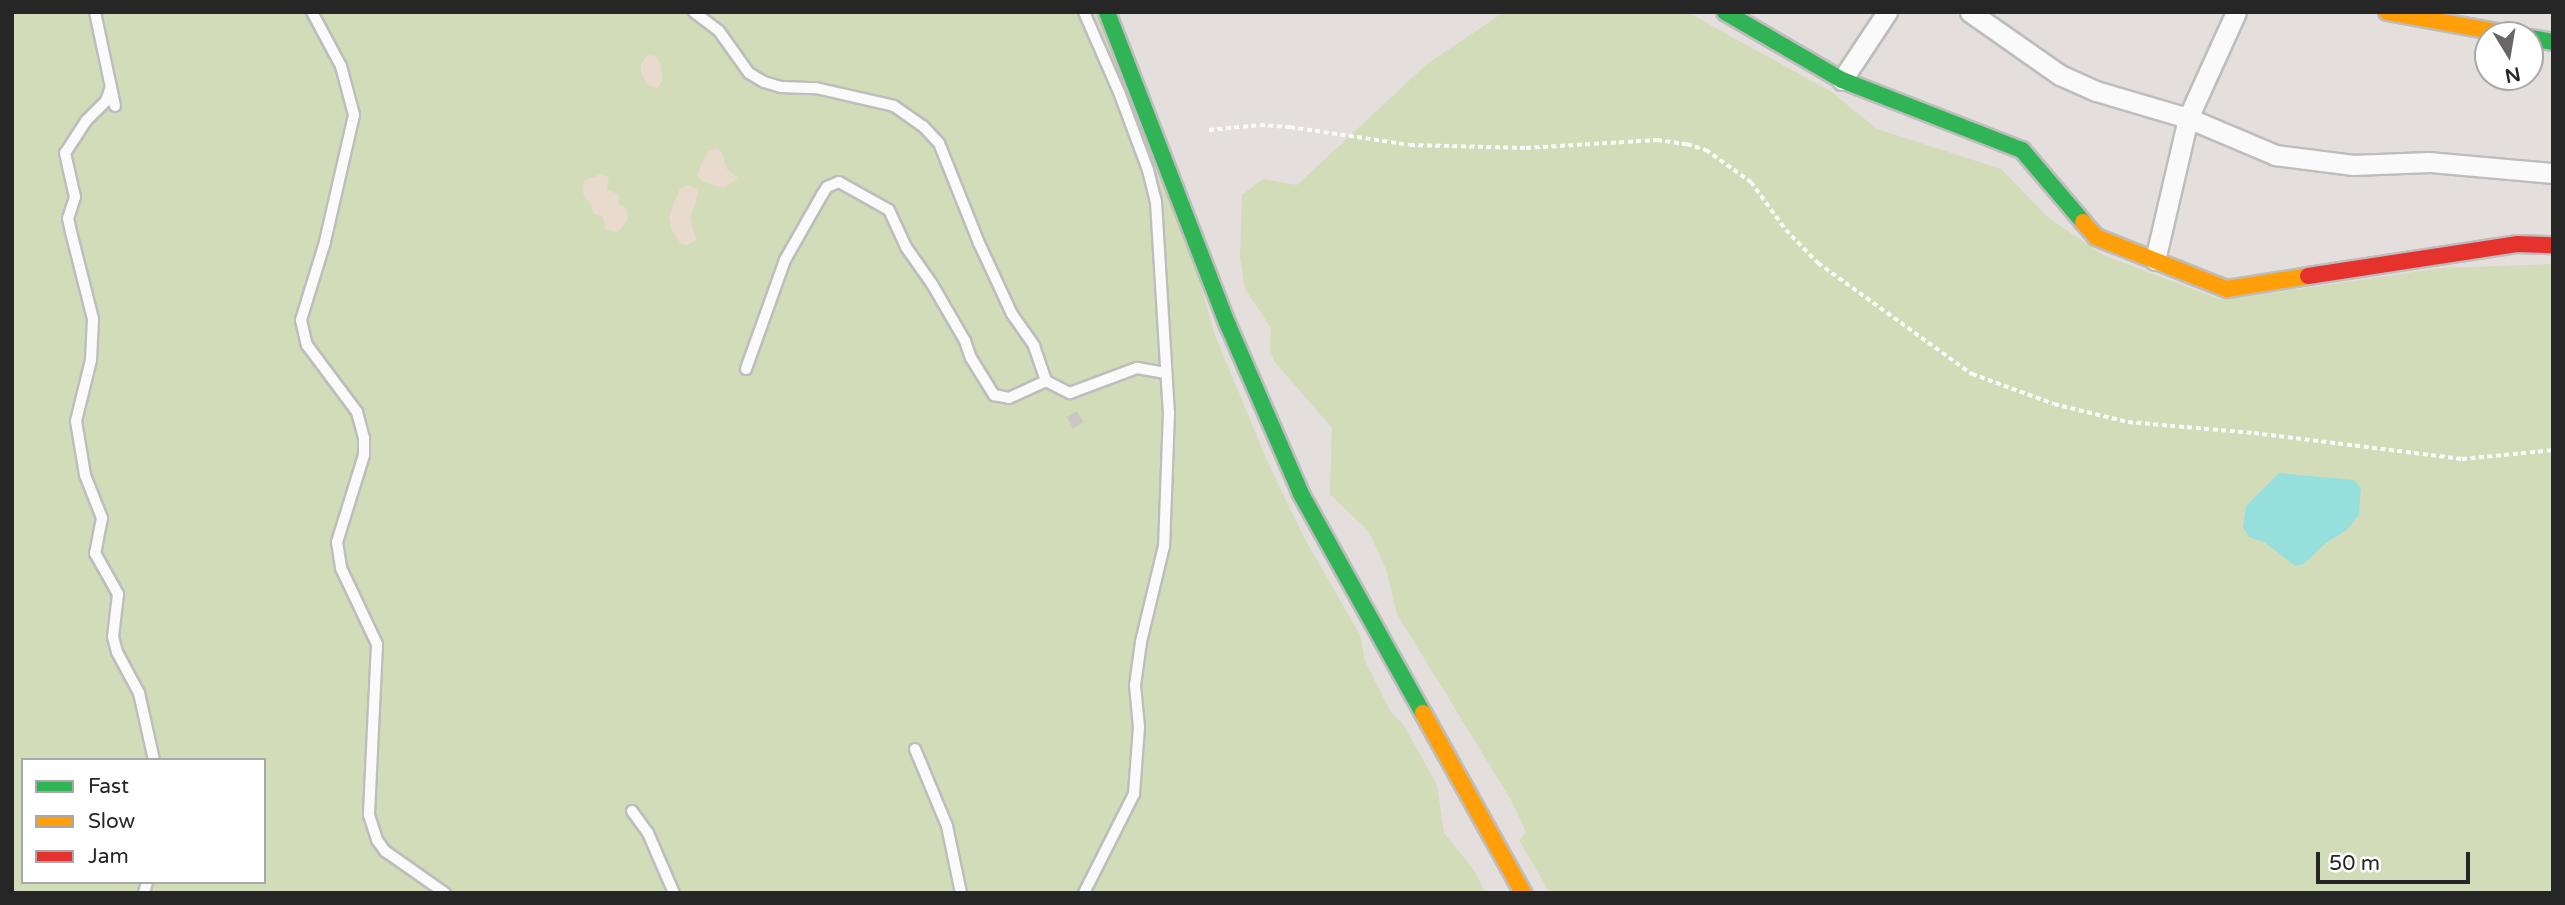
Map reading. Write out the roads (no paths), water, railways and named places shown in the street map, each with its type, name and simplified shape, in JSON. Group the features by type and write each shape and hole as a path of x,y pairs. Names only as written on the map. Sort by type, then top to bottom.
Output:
{"street":[{"path":"1107,12 1228,325 1301,494 1523,893"},
{"path":"1725,12 1842,80 2022,150 2096,237 2227,289 2517,244 2553,245"},
{"path":"1842,80 1887,12"},
{"path":"1970,12 2060,75 2096,91 2188,118 2275,155 2353,165 2450,163 2553,173"},
{"path":"2155,260 2188,118 2236,12"},
{"path":"2387,12 2474,28"}],"lane":[{"path":"95,12 115,106"},
{"path":"312,12 341,66 354,115 325,242 301,320 307,345 357,412 364,438 364,455 337,542 341,568 377,644 369,815 372,831 385,850 444,893"},
{"path":"694,12 719,31 749,73 764,82 816,88 894,106 923,126 939,144 979,243 1013,314 1034,346 1046,381 1070,393 1137,368 1166,373"},
{"path":"1084,12 1149,170 1156,202 1166,373 1168,504 1164,545 1141,642 1135,685 1139,727 1134,794 1084,893"},
{"path":"111,87 106,102 86,121 65,153 75,197 68,218 93,319 91,360 76,421 85,475 102,518 95,553 118,594 113,637 117,652 139,693 154,758"},
{"path":"746,369 785,260 821,195 827,187 839,182 889,210 906,247 932,284 994,395 1009,398 1046,381"},
{"path":"915,749 947,826 961,893"},
{"path":"632,811 648,833 674,893"}],"water":[{"path":"2279,473 2354,480 2361,488 2359,515 2347,530 2326,543 2304,564 2295,566 2264,542 2249,537 2243,527 2246,506"}]}
